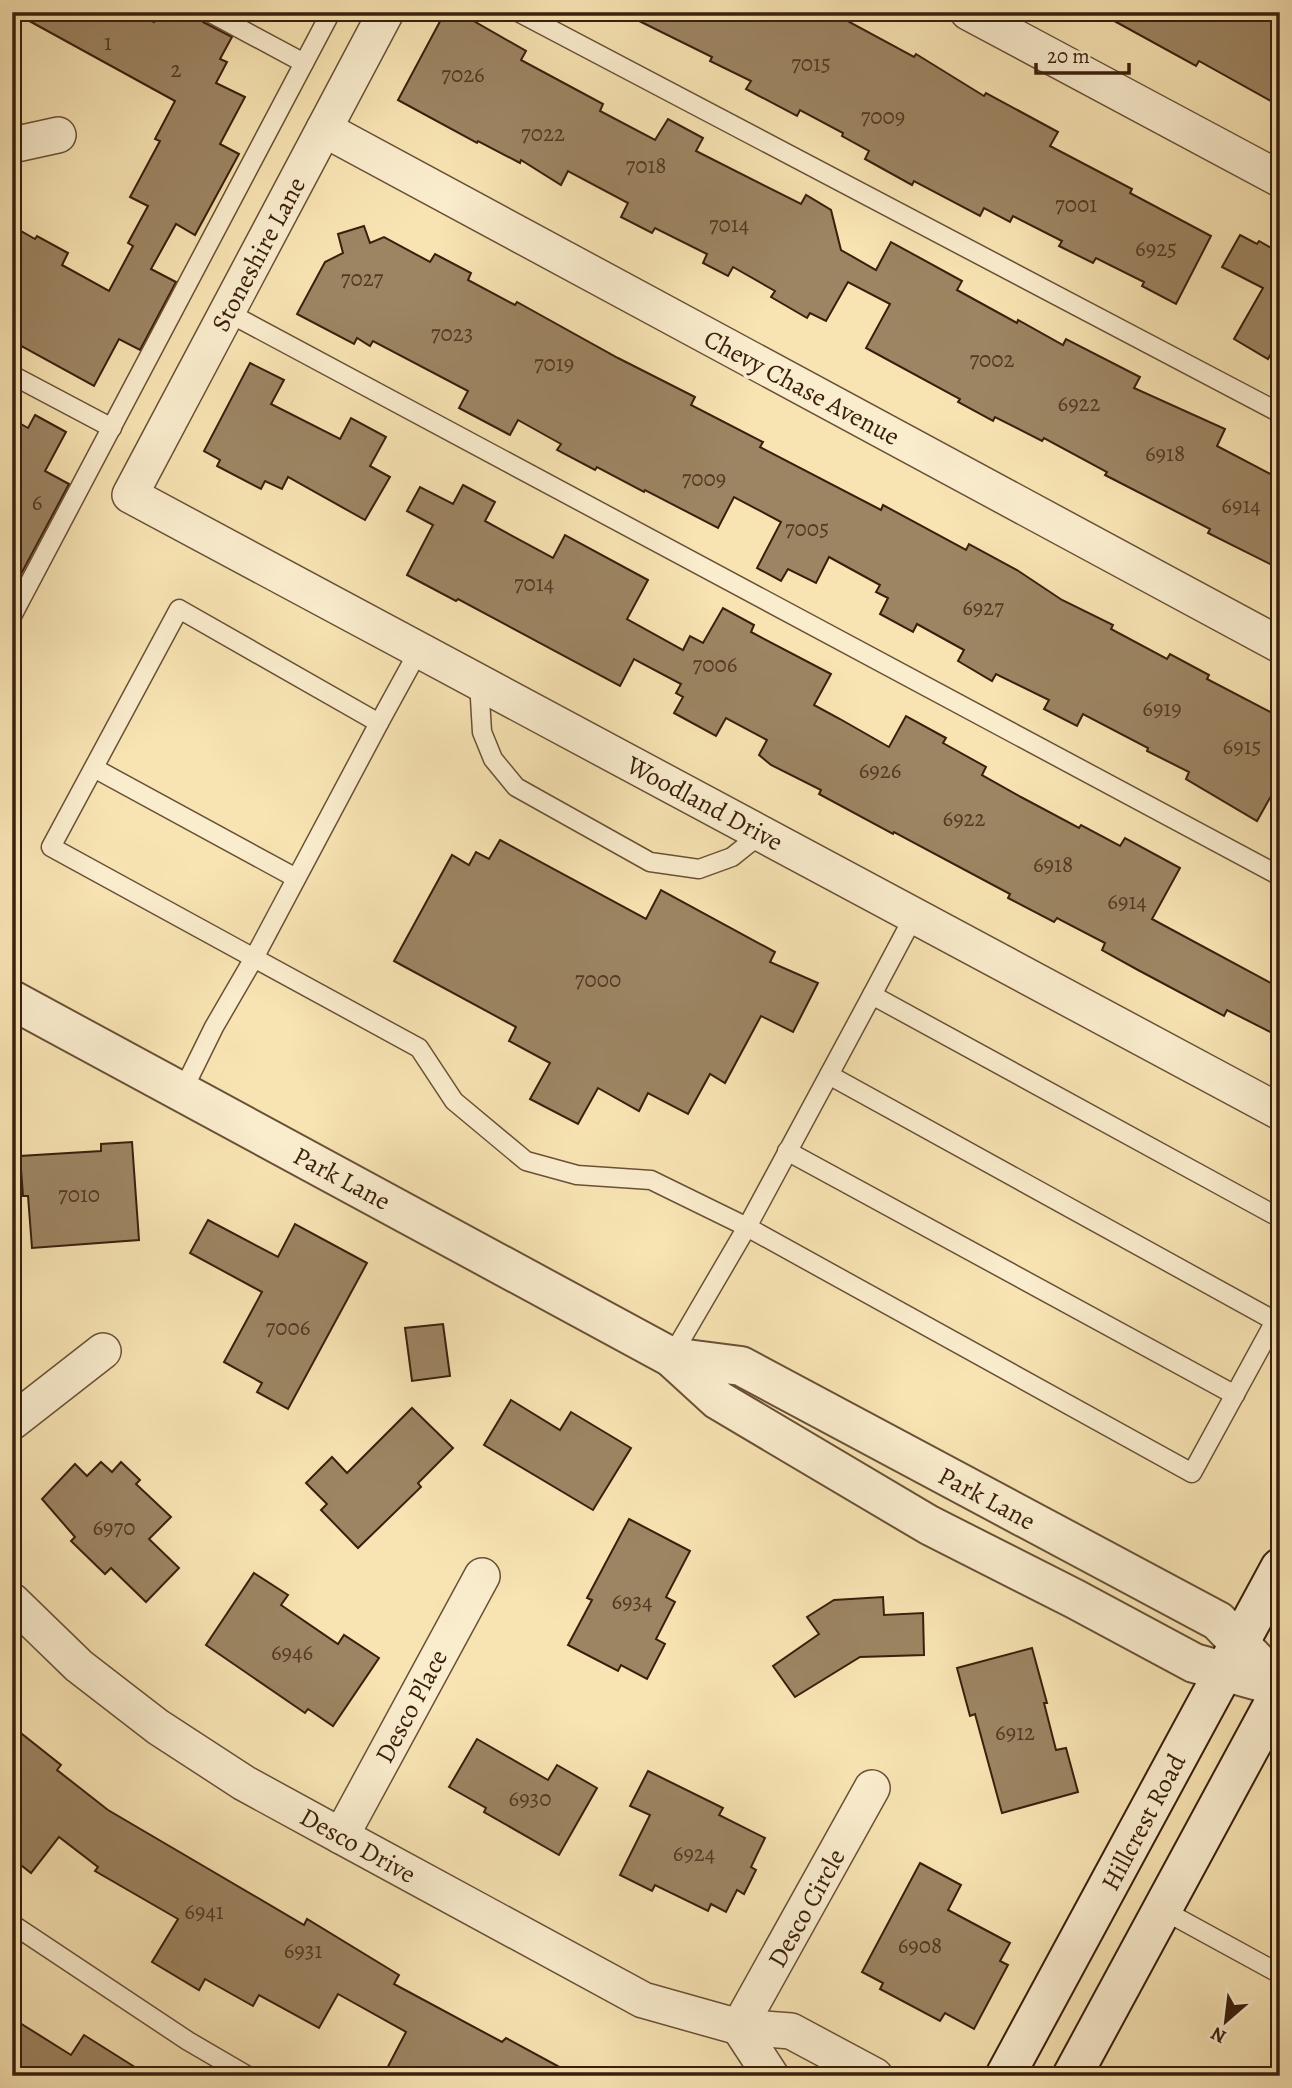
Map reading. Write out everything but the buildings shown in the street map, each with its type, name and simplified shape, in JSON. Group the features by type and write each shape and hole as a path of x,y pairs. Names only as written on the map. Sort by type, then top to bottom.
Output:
{"street":[{"name":"Stoneshire Lane","path":"130,495 386,12"},
{"path":"968,12 1280,179"},
{"name":"Chevy Chase Avenue","path":"324,129 1280,645"},
{"path":"12,143 58,135"},
{"name":"Woodland Drive","path":"130,495 1280,1112"},
{"name":"Park Lane","path":"12,1000 671,1357 718,1400 929,1525 1194,1663 1231,1657 1280,1685"},
{"path":"12,1422 103,1351"},
{"name":"Park Lane","path":"671,1357 740,1366 1218,1621 1231,1657"},
{"name":"Hillcrest Road","path":"1005,2076 1280,1568"},
{"name":"Desco Place","path":"341,1836 482,1576"},
{"name":"Desco Drive","path":"12,1601 79,1666 158,1727 244,1783 643,2000 739,2028 791,2031 876,2076"},
{"path":"1072,2076 1280,1692"},
{"name":"Desco Circle","path":"739,2028 872,1788"},
{"path":"739,2028 771,2076"}],"lane":[{"path":"209,12 304,63"},
{"path":"12,615 331,12"},
{"path":"518,12 1280,413"},
{"path":"227,312 1280,876"},
{"path":"12,375 111,428"},
{"path":"379,723 179,609 51,847 419,1048 454,1101 526,1161 577,1175 651,1180 747,1227 1192,1473 1277,1316 829,1075"},
{"path":"182,1092 214,1027 254,958 419,650"},
{"path":"479,682 482,732 493,759 516,787 650,862 699,869 733,857 762,833"},
{"path":"94,768 296,878"},
{"path":"671,1357 747,1227 914,916"},
{"path":"872,995 1280,1218"},
{"path":"788,1152 1235,1395"},
{"path":"1163,1910 1280,1974"},
{"path":"12,1924 188,2041 248,2076"}]}
